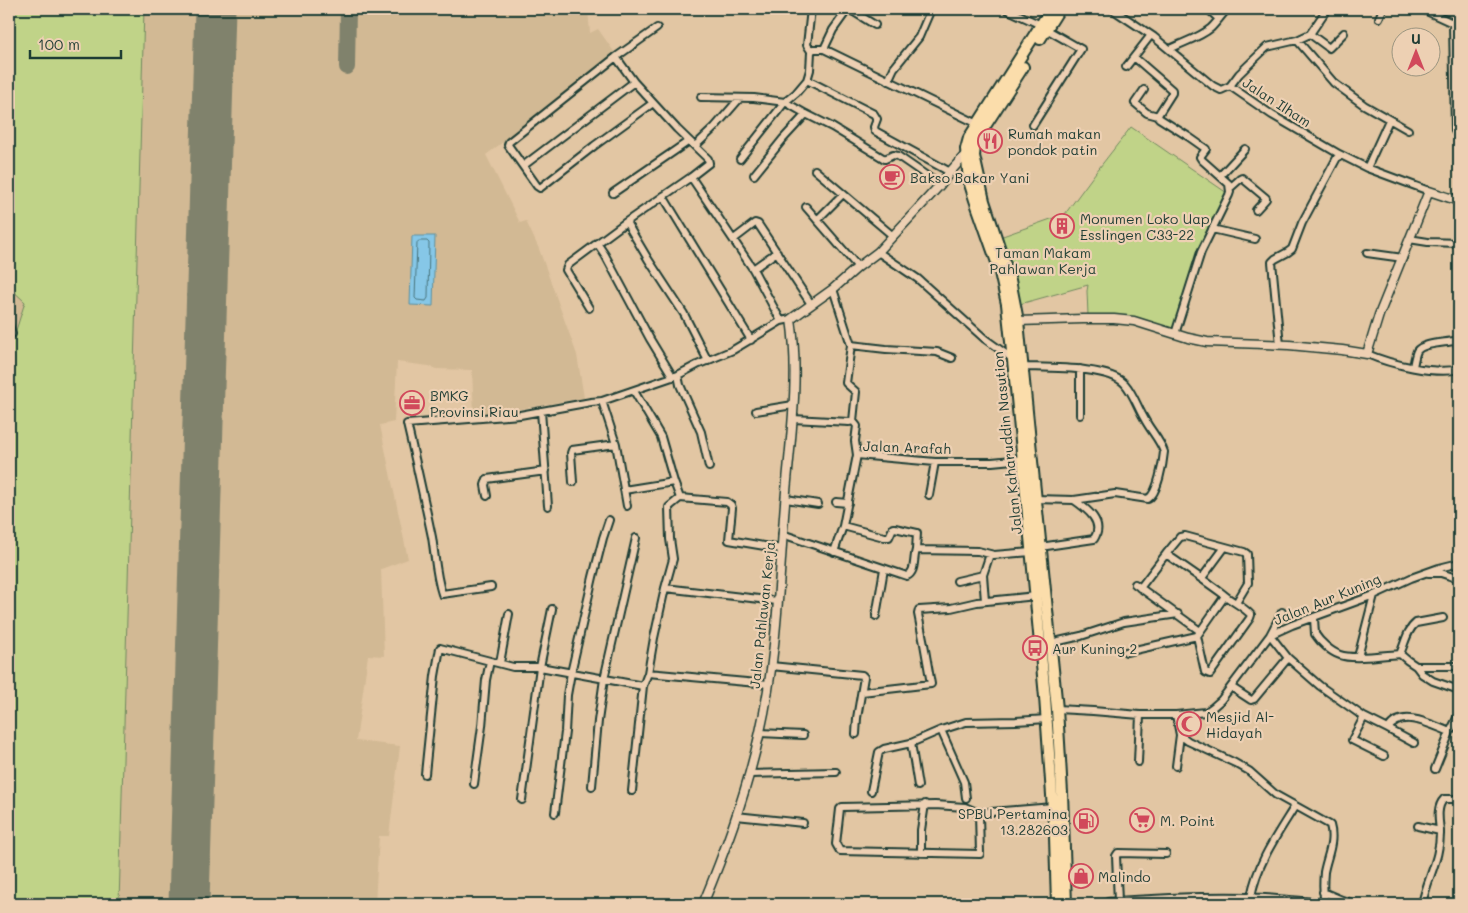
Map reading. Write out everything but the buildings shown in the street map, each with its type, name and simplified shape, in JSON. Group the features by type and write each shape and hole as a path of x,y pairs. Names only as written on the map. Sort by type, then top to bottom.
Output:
{"highway":[{"name":"Jalan Kaharuddin Nasution","path":"970,153 1044,27 1051,9"},
{"name":"Jalan Kaharuddin Nasution","path":"1059,9 1044,27 969,138 969,181 1001,277 1007,304 1013,359 1021,397 1035,499 1036,596 1053,807 1066,904"},
{"name":"Jalan Kaharuddin Nasution","path":"970,153 974,159 984,201 1010,280 1018,321 1023,367 1021,397 1022,459 1050,643 1057,709 1062,793 1057,904"}],"street":[{"path":"740,159 784,102 796,93 807,80 810,70 811,51 807,45 811,9"},
{"path":"824,49 833,30 848,9 875,25"},
{"path":"888,80 894,68 919,38 931,9"},
{"path":"1006,9 1044,27 1081,49 1033,125"},
{"path":"1112,9 1170,49 1213,86 1221,90 1230,86"},
{"path":"1208,9 1219,19"},
{"path":"1170,49 1210,29 1227,9"},
{"name":"Jalan Ilham","path":"1327,9 1310,34 1298,40 1267,47 1241,72 1230,86 1272,115 1339,154 1367,168 1429,191"},
{"path":"1378,18 1384,9"},
{"path":"1422,9 1456,25 1455,131 1459,136"},
{"path":"653,103 540,188 508,145 509,142 616,57 657,28"},
{"path":"1310,34 1329,48 1344,33"},
{"path":"1126,67 1151,35"},
{"path":"1298,40 1334,83 1389,120 1408,130"},
{"path":"811,51 814,49 824,49 978,124"},
{"path":"589,308 566,268 568,265 626,222 691,178 709,163 708,159 696,146 689,141 634,82 616,57"},
{"path":"1134,57 1172,90 1158,116"},
{"path":"807,80 874,114 877,119 874,127 875,131 950,172"},
{"path":"523,166 634,82"},
{"path":"1144,90 1135,103 1147,112 1158,116 1206,149 1200,157 1201,159 1229,184 1230,188 1229,195 1201,252 1175,334"},
{"path":"701,97 754,98 784,102 832,127 883,158 893,155 898,156 940,185"},
{"path":"696,146 740,98"},
{"path":"754,176 783,139 806,114"},
{"path":"1367,168 1389,120"},
{"path":"614,193 689,141"},
{"path":"1220,176 1246,149"},
{"path":"491,587 442,594 422,487 406,424 520,415 602,401 675,376 708,361 751,340 781,321 790,319 833,289 878,252 950,172 970,153"},
{"path":"1280,345 1272,262 1292,249 1302,223 1339,154"},
{"path":"815,170 842,195 893,236"},
{"path":"691,178 753,269 781,321"},
{"path":"1230,188 1242,178 1266,198 1256,210"},
{"path":"1367,354 1380,315 1429,191 1459,201"},
{"path":"817,220 842,195"},
{"path":"663,196 751,340"},
{"path":"806,207 858,267"},
{"path":"626,222 657,274 684,314 708,361"},
{"path":"734,239 755,223 758,223 811,304"},
{"path":"1212,229 1255,239"},
{"path":"1410,238 1428,242 1459,243"},
{"path":"597,243 650,339 680,385 701,432 709,467"},
{"path":"753,269 778,252"},
{"path":"878,252 918,279 985,339 1013,359"},
{"path":"1367,253 1403,258"},
{"path":"833,289 851,345 846,383 856,392 853,421 857,426 855,441 857,455"},
{"name":"Jalan Pahlawan Kerja","path":"703,904 750,774 760,733 772,666 793,419 795,358 790,319"},
{"path":"1018,321 1083,319 1134,321 1207,342 1342,350 1367,354 1378,359 1413,367 1434,370 1459,369"},
{"path":"9,325 12,334 9,334"},
{"path":"1413,367 1417,351 1421,347 1454,342"},
{"path":"851,345 937,352 952,358"},
{"path":"1023,367 1090,370 1124,382 1164,452 1155,491 1151,498 1115,494 1074,500 1035,499"},
{"path":"1080,369 1080,415"},
{"path":"634,390 661,437 680,498"},
{"path":"602,401 616,444 626,506"},
{"path":"756,411 793,405"},
{"path":"542,411 548,506"},
{"path":"793,419 853,421"},
{"path":"573,482 572,450 616,444"},
{"name":"Jalan Arafah","path":"834,552 843,526 857,455 935,462 992,462 1022,459"},
{"path":"929,495 935,462"},
{"path":"487,496 485,485 487,479 546,471"},
{"path":"624,490 674,482"},
{"path":"632,791 643,686 648,673 665,588 674,558 669,507 680,498 727,502 732,508 728,540 782,548"},
{"path":"786,499 818,504"},
{"path":"916,550 990,554 1036,550 1094,539 1097,534 1097,522 1089,510 1074,500"},
{"path":"836,502 848,503"},
{"path":"555,812 565,732 567,695 596,567 609,520"},
{"path":"782,534 884,569 909,575 913,568 918,533 893,528 889,537 884,537 843,526"},
{"path":"1166,554 1236,603 1250,614 1251,617 1210,674 1205,672 1199,633 1178,614 1138,586 1166,554 1180,538 1183,536 1247,554 1248,583 1236,603"},
{"path":"592,786 604,679 636,538"},
{"path":"1202,578 1225,547"},
{"path":"985,601 983,575 990,554"},
{"name":"Jalan Aur Kuning","path":"1057,709 1140,715 1176,715 1206,712 1217,705 1270,636 1292,625 1374,596 1411,578 1450,564 1459,563"},
{"path":"876,616 884,569"},
{"path":"1425,573 1441,573 1459,579"},
{"path":"956,580 983,575"},
{"path":"665,588 778,601"},
{"path":"862,692 931,684 918,612 920,610 951,608 985,601 1036,596"},
{"path":"1126,652 1199,633 1225,596"},
{"path":"1358,656 1374,596"},
{"path":"522,800 540,667 552,609"},
{"path":"1282,612 1270,636 1288,658 1320,686 1364,717 1414,742"},
{"path":"500,663 509,614"},
{"path":"1050,643 1089,634 1124,622 1178,614"},
{"path":"1314,618 1314,631 1318,638 1339,655 1346,657 1400,654 1416,666 1422,674 1433,681 1459,690 1459,680"},
{"path":"1400,654 1408,632 1413,625 1443,618"},
{"path":"425,774 440,648 519,668 540,667 643,686"},
{"path":"1231,687 1254,700 1288,658"},
{"path":"474,784 486,680 490,661"},
{"path":"772,666 861,674 864,677 856,734"},
{"path":"1416,666 1459,666"},
{"path":"648,673 768,684"},
{"path":"1138,762 1140,715"},
{"path":"1176,715 1180,735 1176,766"},
{"path":"1364,717 1352,740 1384,756"},
{"path":"1388,729 1392,723 1406,718 1450,732"},
{"path":"1435,769 1457,718"},
{"path":"871,791 879,752 884,749 911,743 966,722 1047,719"},
{"path":"941,730 964,782 966,798"},
{"path":"760,733 803,735"},
{"path":"1104,904 1118,901 1230,896 1325,904 1323,892 1324,872 1332,843 1330,825 1276,795 1249,771 1180,735"},
{"path":"911,743 918,786"},
{"path":"750,774 836,772"},
{"path":"1422,904 1440,844 1439,815 1441,802 1444,799 1459,799"},
{"path":"979,813 980,854 840,851 836,844 840,809 842,807 925,804 965,808 979,813 1053,807"},
{"path":"921,853 925,804"},
{"path":"1251,897 1256,876 1272,843 1295,806"},
{"path":"736,816 803,823"},
{"path":"1418,826 1440,832"},
{"path":"1118,901 1116,856 1118,853 1166,854"},
{"path":"1323,892 1355,904"},
{"path":"1230,896 1230,904"}],"shaded area":[{"path":"9,9 588,9 590,33 598,29 615,53 585,79 486,155 520,223 526,221 539,249 577,355 584,398 474,415 472,370 436,369 429,366 397,362 394,422 380,425 408,559 381,569 384,656 368,655 356,741 400,746 389,836 379,836 375,904 9,904"}],"green space":[{"path":"9,9 144,9 119,904 9,904 9,340 13,340 25,302 9,287"},
{"name":"Taman Makam Pahlawan Kerja","path":"1131,127 1227,193 1173,330 1088,315 1088,285 1020,304 1000,237 1065,214"}],"water":[{"path":"412,236 435,236 433,306 410,305"}],"taxiway":[{"path":"347,67 348,9"}],"runway":[{"path":"189,904 215,9"}],"place":[{"name":"Rumah makan pondok patin","path":"990,141"},
{"name":"Bakso Bakar Yani","path":"892,177"},
{"name":"Monumen Loko Uap Esslingen C33-22","path":"1062,226"},
{"name":"BMKG Provinsi Riau","path":"412,403"},
{"name":"Aur Kuning 2","path":"1035,648"},
{"name":"Mesjid Al- Hidayah","path":"1189,724"},
{"name":"M. Point","path":"1142,820"},
{"name":"SPBU Pertamina 13.282603","path":"1086,821"},
{"name":"Malindo","path":"1081,876"}]}
